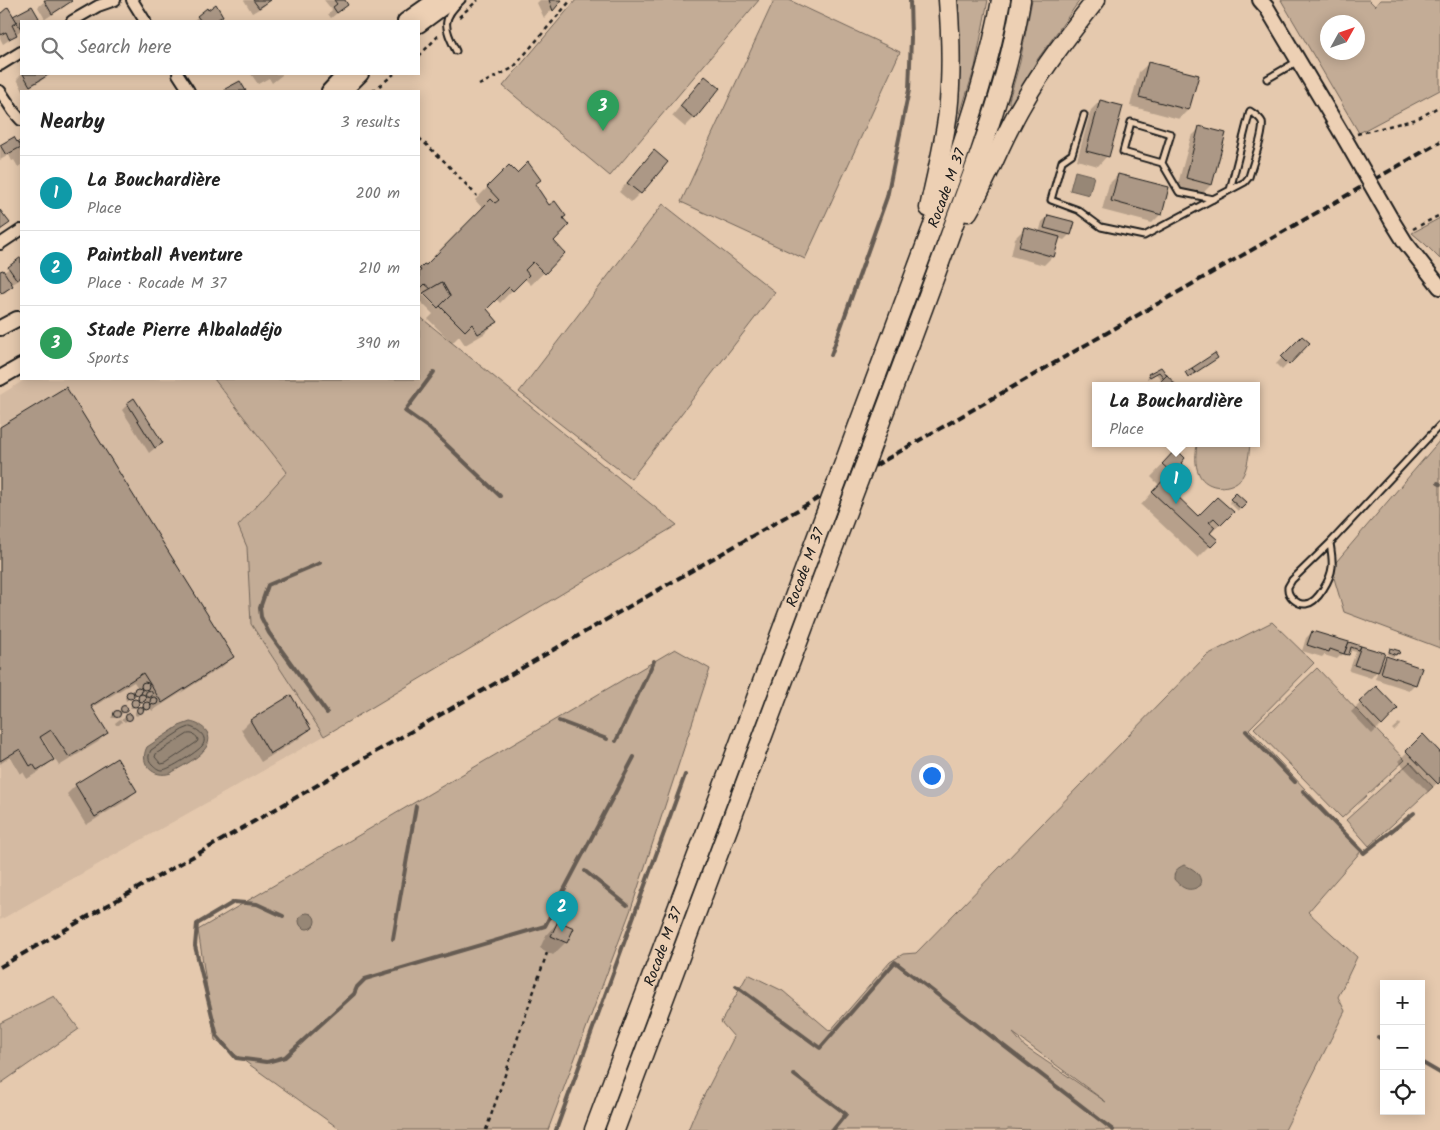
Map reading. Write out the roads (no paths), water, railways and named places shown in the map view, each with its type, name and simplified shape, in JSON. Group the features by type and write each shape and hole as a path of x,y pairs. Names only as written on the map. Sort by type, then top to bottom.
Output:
{"highway":[{"path":"915,274 943,145 948,111 951,51 948,0"},
{"name":"Rocade M 37","path":"594,1130 915,274 972,114 990,53 1001,0"},
{"name":"Rocade M 37","path":"615,1130 972,175 996,105 1009,57 1021,0"},
{"path":"945,249 980,190 1022,102 1057,49 1096,0"}],"street":[{"path":"73,20 96,3 115,0"},
{"path":"132,0 144,20"},
{"path":"406,20 435,0"},
{"path":"420,24 453,0"},
{"path":"1251,0 1281,34"},
{"path":"1260,0 1267,8 1281,34 1348,138 1405,242 1440,287"},
{"path":"0,65 20,53"},
{"path":"179,75 188,90"},
{"path":"330,90 344,75"},
{"path":"345,90 360,75"},
{"path":"0,92 20,119"},
{"path":"0,244 20,231"},
{"path":"0,328 20,319"},
{"path":"0,378 20,367"}],"lane":[{"path":"456,51 447,28 447,19 449,13 462,0"},
{"path":"1267,79 1298,61"},
{"path":"1084,115 1072,154 1062,162 1051,200 1078,210 1101,227 1144,236 1245,182 1249,177 1262,132 1262,124 1258,117 1250,111 1230,190"},
{"path":"1162,163 1171,134 1131,122 1123,152 1162,163 1179,192 1213,199"},
{"path":"1330,543 1332,568 1326,584 1319,595 1309,603 1304,605 1298,603 1292,599 1289,592 1288,586 1292,580 1330,543 1440,425"}],"water":[{"path":"1075,171 1094,176 1089,195 1070,190"},
{"path":"190,722 199,725 207,732 209,739 203,751 190,762 171,773 159,774 149,769 145,759 147,747 179,726"},
{"path":"1184,865 1196,872 1200,877 1201,885 1193,889 1186,889 1174,879 1176,870"},
{"path":"307,913 313,915 315,921 313,927 307,929 301,927 299,921 301,915"}],"waterway":[{"path":"831,355 887,197 909,90 910,0"},
{"path":"434,372 405,411 429,428 500,496"},
{"path":"320,563 268,585 260,608 261,617 269,633 327,713"},
{"path":"616,741 654,661"},
{"path":"559,721 607,739"},
{"path":"1246,731 1295,782"},
{"path":"283,916 257,904 234,902 197,924 195,946 217,1036 236,1058 267,1062 285,1057 354,994 357,987 365,979 545,926 634,757"},
{"path":"556,1130 685,775"},
{"path":"1303,791 1364,853 1414,813"},
{"path":"393,939 416,806"},
{"path":"585,871 627,905"},
{"path":"736,986 820,1048 895,962 1113,1130"},
{"path":"1425,1064 1440,1073"},
{"path":"794,1075 846,1114 833,1130"}],"railway":[{"path":"0,967 1440,142"}],"place":[{"name":"Stade Pierre Albaladéjo","path":"603,131"},
{"name":"La Bouchardière","path":"1176,504"},
{"name":"Paintball Aventure","path":"562,932"}]}
